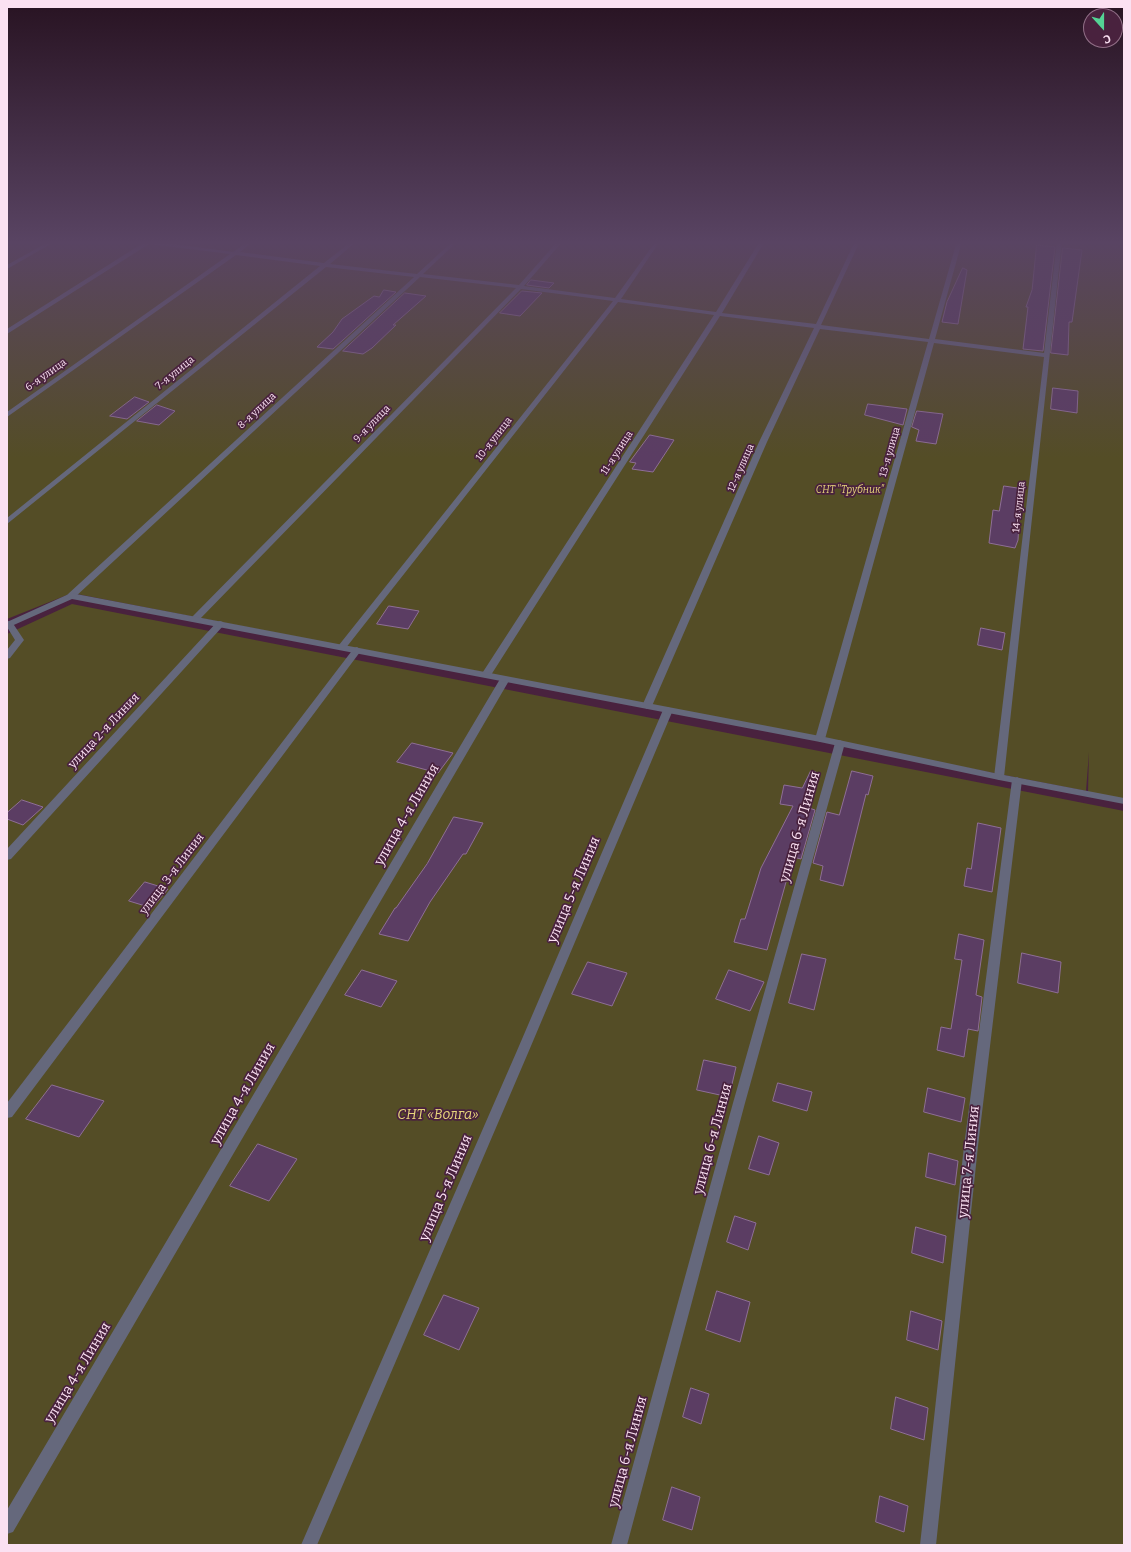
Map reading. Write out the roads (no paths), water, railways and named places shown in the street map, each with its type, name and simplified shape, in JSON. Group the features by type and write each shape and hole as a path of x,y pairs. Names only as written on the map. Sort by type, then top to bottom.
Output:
{"street":[{"path":"7,332 36,313"},
{"name":"6-я улица","path":"7,415 149,313"},
{"name":"7-я улица","path":"7,522 265,313"},
{"name":"8-я улица","path":"8,625 71,596 378,313"},
{"name":"9-я улица","path":"195,619 494,313"},
{"name":"10-я улица","path":"342,647 606,313"},
{"path":"714,313 818,325 1046,355"},
{"name":"12-я улица","path":"647,706 763,442 824,313"},
{"name":"13-я улица","path":"820,739 940,313"},
{"name":"14-я улица","path":"999,777 1051,313"},
{"name":"11-я улица","path":"486,675 718,314"},
{"path":"71,596 820,739 999,777 1124,801"},
{"name":"улица 2-я Линия","path":"7,856 220,624"},
{"path":"7,656 20,640 8,625"},
{"name":"улица 3-я Линия","path":"7,1113 357,650"},
{"name":"улица 4-я Линия","path":"7,1526 505,679"},
{"name":"улица 5-я Линия","path":"309,1545 522,1053 668,710"},
{"name":"улица 6-я Линия","path":"619,1545 743,1088 840,743"},
{"name":"улица 7-я Линия","path":"928,1545 971,1146 1016,780"}],"park label":[{"name":"СНТ \"Трубник\"","path":"850,490"},
{"name":"СНТ «Волга»","path":"438,1115"}]}
